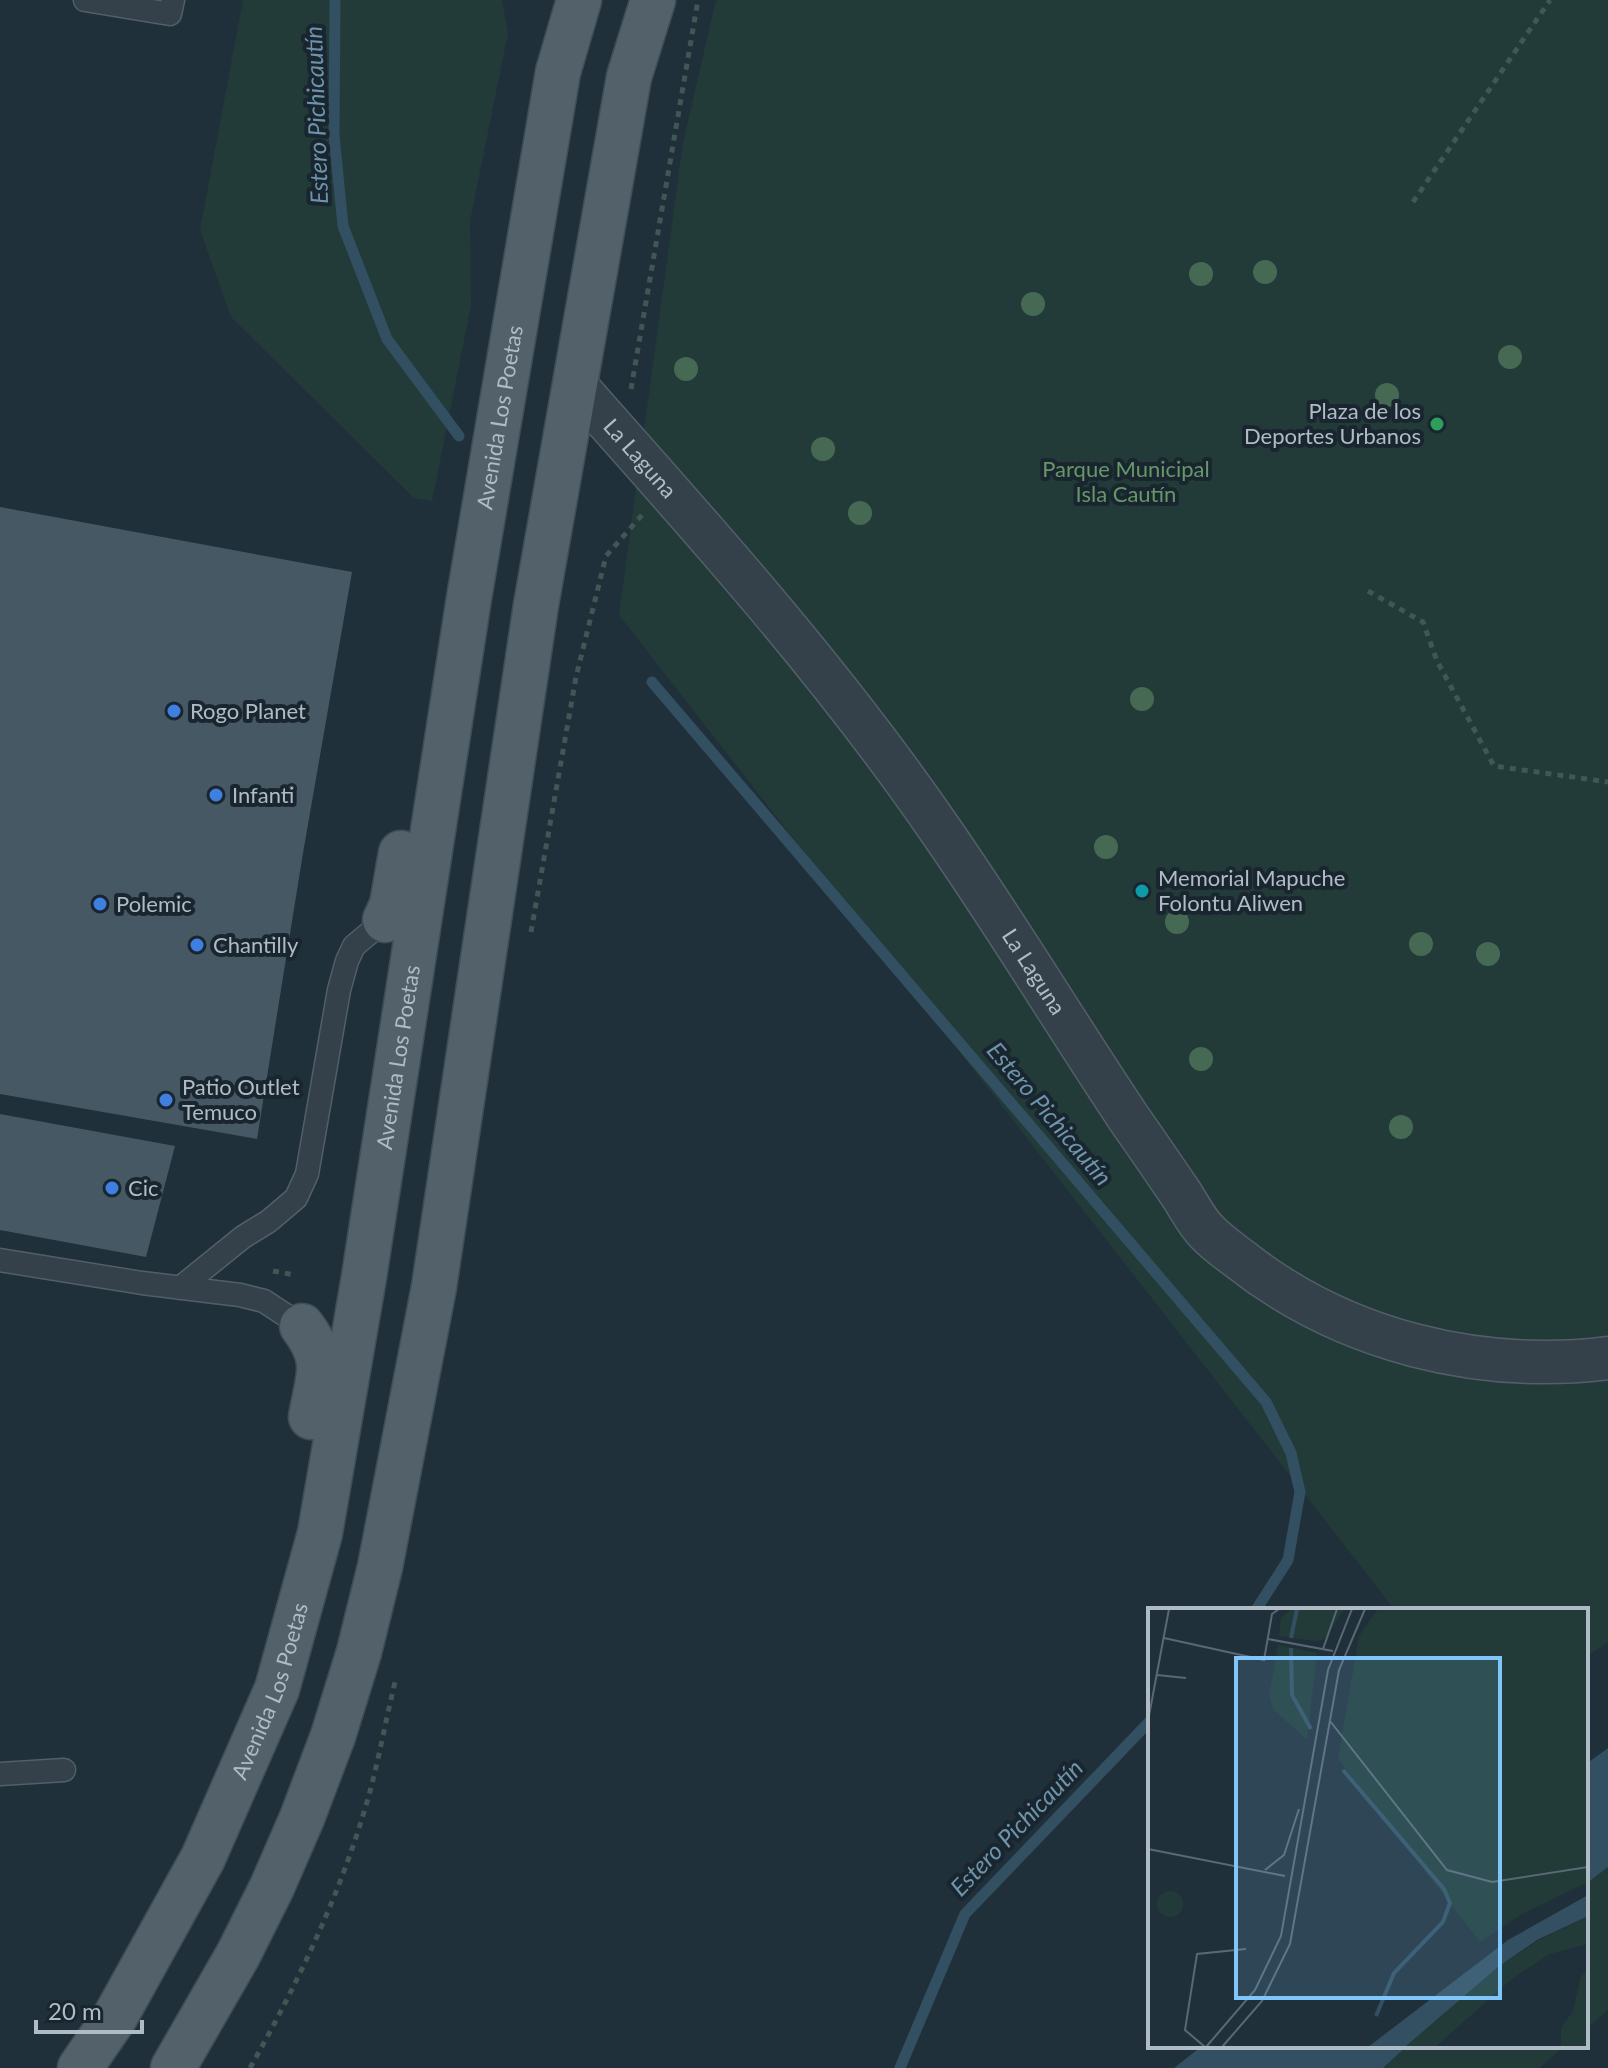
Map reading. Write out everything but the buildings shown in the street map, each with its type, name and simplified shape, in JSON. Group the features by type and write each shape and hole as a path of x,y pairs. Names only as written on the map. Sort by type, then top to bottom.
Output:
{"main road":[{"name":"Avenida Los Poetas","path":"80,2068 115,2017 203,1858 277,1689 320,1533 364,1277 469,598 558,72 579,0"},
{"path":"173,2068 238,1955 302,1818 359,1652 380,1567 434,1287 536,605 629,77 653,0"},
{"path":"385,920 392,905 428,697 469,598"},
{"path":"257,1736 259,1656 289,1550 321,1363 315,1344 302,1326"}],"street":[{"name":"La Laguna","path":"575,385 752,585 871,734 941,830 1205,1231 1242,1262 1295,1296 1367,1331 1412,1345 1508,1361 1556,1362 1608,1358"}],"lane":[{"path":"85,0 170,14 173,0"},
{"path":"180,1288 296,1198 307,1174 339,990 347,961 354,946 385,920"},
{"path":"0,1260 180,1288 219,1291 264,1301 302,1326"},
{"path":"0,1774 64,1770"}],"path":[{"path":"629,398 698,0"},
{"path":"1413,202 1550,0"},
{"path":"530,938 576,677 606,556 646,510"},
{"path":"1368,591 1423,622 1437,661 1494,766 1608,782"},
{"path":"272,1271 295,1275"},
{"path":"250,2068 310,1953 345,1868 369,1795 396,1678"}],"green space":[{"path":"243,0 502,0 508,33 470,221 471,305 432,501 414,498 231,317 200,230"},
{"name":"Parque Municipal Isla Cautín","path":"716,0 1608,0 1608,1642 1588,1656 1588,1608 1393,1608 619,615 683,143"},
{"path":"1608,1867 1608,2010 1588,2027 1588,1882"},
{"path":"1405,2048 1563,2048 1539,2068 1383,2068"}],"water":[{"path":"1608,1748 1608,1867 1588,1882 1588,1763"},
{"path":"1199,2048 1405,2048 1383,2068 1174,2068"}],"waterway":[{"name":"Estero Pichicautín","path":"335,0 334,135 343,226 387,339 459,436"},
{"name":"Estero Pichicautín","path":"652,682 1266,1402 1291,1453 1300,1492 1288,1560 1257,1608"},
{"name":"Estero Pichicautín","path":"900,2068 965,1914 1148,1723"}],"place":[{"name":"Plaza de los Deportes Urbanos","path":"1437,424"},
{"name":"Rogo Planet","path":"174,711"},
{"name":"Infanti","path":"216,795"},
{"name":"Memorial Mapuche Folontu Aliwen","path":"1142,891"},
{"name":"Polemic","path":"100,904"},
{"name":"Chantilly","path":"197,945"},
{"name":"Patio Outlet Temuco","path":"166,1100"},
{"name":"Cic","path":"112,1188"}]}
